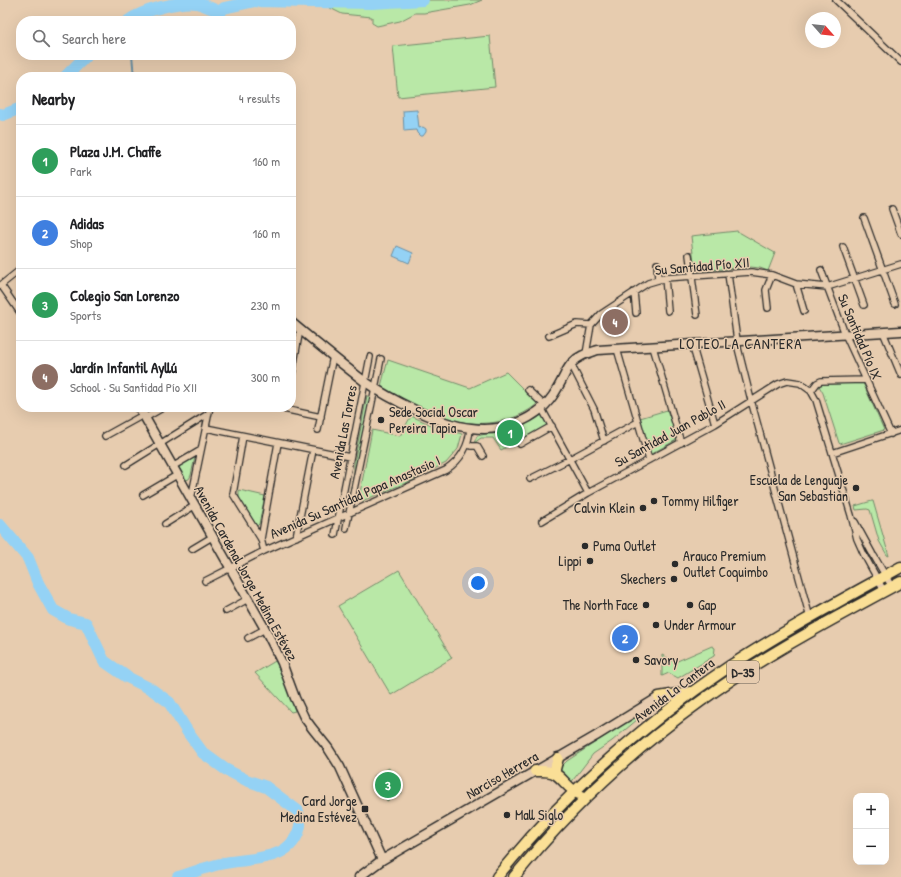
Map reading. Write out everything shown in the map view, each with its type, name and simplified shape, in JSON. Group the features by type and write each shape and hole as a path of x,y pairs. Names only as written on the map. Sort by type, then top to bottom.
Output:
{"highway":[{"name":"Avenida La Cantera","path":"497,877 574,792 623,746 674,706 749,654 901,567"},
{"name":"Avenida La Cantera","path":"514,877 586,797 634,753 678,718 725,684 768,657 901,582"},
{"path":"659,697 694,691"},
{"path":"659,697 667,698 674,706 678,718"},
{"path":"555,774 558,758"},
{"path":"534,771 555,774 574,792 586,797"}],"street":[{"path":"836,0 901,62"},
{"path":"892,209 901,234"},
{"path":"864,218 895,304"},
{"path":"842,247 864,305"},
{"path":"689,255 697,315"},
{"path":"657,264 658,280"},
{"name":"Su Santidad Pío XII","path":"592,325 601,314 648,282 665,278 751,272 772,275 796,284 827,287 901,264"},
{"name":"Su Santidad Pío IX","path":"821,270 845,334 891,434"},
{"path":"16,273 1,285 16,307"},
{"path":"728,274 737,342 751,400 810,618"},
{"path":"768,308 766,290 772,275"},
{"path":"665,278 668,311"},
{"path":"796,284 804,311"},
{"path":"634,292 636,313"},
{"path":"550,336 577,324 592,325 586,354"},
{"path":"296,326 365,381 376,388 417,411 470,428 496,428 518,424 528,419 543,407 553,396 571,364 578,358 598,350 901,331"},
{"path":"296,346 300,329"},
{"path":"883,332 901,375"},
{"path":"692,344 715,424"},
{"path":"653,347 681,443"},
{"path":"617,349 649,460"},
{"path":"318,430 333,356"},
{"name":"Avenida Las Torres","path":"334,535 370,357"},
{"name":"Avenida Las Torres","path":"346,528 381,359"},
{"path":"571,364 594,409 604,441"},
{"path":"865,380 821,381 817,383 811,391 816,400 857,539 866,558 882,578 888,589"},
{"name":"Su Santidad Juan Pablo II","path":"542,521 588,493 715,424 778,384 787,381 800,383 811,391"},
{"path":"528,390 543,407 588,493"},
{"path":"296,411 321,417"},
{"name":"Avenida Cardenal Jorge Medina Estévez","path":"142,412 265,629 282,663 304,717 328,748 340,767 382,860"},
{"path":"105,436 154,412"},
{"path":"165,524 193,503 208,414"},
{"path":"126,464 208,414"},
{"path":"530,480 638,422"},
{"path":"520,444 552,426"},
{"path":"206,428 350,457"},
{"name":"Avenida Su Santidad Papa Anastasio I","path":"206,582 264,551 350,511 446,470 454,464 467,444 470,428"},
{"path":"832,453 901,430"},
{"path":"243,436 233,494 260,540 264,551"},
{"path":"260,540 278,443"},
{"path":"467,444 476,446 483,456"},
{"path":"172,467 201,450"},
{"path":"296,537 313,450"},
{"path":"143,495 177,475"},
{"path":"851,515 873,555 888,589"},
{"path":"192,549 212,537"},
{"path":"226,611 248,599"},
{"path":"248,638 265,629"},
{"name":"Narciso Herrera","path":"359,877 382,860 558,758 659,697"}],"green space":[{"path":"324,0 482,0 470,5 424,13 415,13 400,21 377,26 372,23 372,17 342,14 318,2"},
{"path":"490,36 495,87 398,97 393,46"},
{"path":"737,231 775,253 768,271 751,267 695,271 691,236"},
{"path":"388,360 470,388 506,372 537,403 523,413 510,419 496,422 467,423 439,416 419,408 381,386"},
{"path":"863,383 884,430 840,444 823,393 819,386 824,384"},
{"path":"367,396 369,396 370,399 350,504 347,507 354,472 354,463"},
{"path":"667,410 678,439 651,454 640,418"},
{"path":"543,414 548,426 501,450 493,438 481,438 474,443 477,436 517,427 536,419"},
{"path":"411,416 436,427 462,434 458,449 446,463 408,482 362,501 359,498 372,430 400,436"},
{"path":"195,457 191,475 189,479 186,480 178,466"},
{"path":"239,490 265,496 259,524 257,526 239,500"},
{"path":"873,501 889,556 879,541 870,510 856,510 855,506"},
{"path":"399,570 452,658 391,695 338,606"},
{"path":"712,646 715,648 714,656 678,678 669,673 662,676 662,655 675,662"},
{"path":"277,660 295,711 291,712 255,673"},
{"path":"643,711 644,714 612,741 593,754 570,784 558,770 567,761"},
{"path":"389,768 402,793 387,801 374,776"}],"water":[{"path":"417,110 419,128 423,127 426,129 423,136 420,136 416,130 404,131 403,111"},
{"path":"397,246 413,253 409,263 393,256"}],"waterway":[{"path":"137,16 161,7 181,3 197,3 220,12 224,8 255,1 372,3 423,0"},
{"path":"70,72 82,60"},
{"path":"132,60 134,72"},
{"path":"0,114 3,115 16,110"},
{"path":"0,525 28,558 38,583 53,610 69,619 86,623 104,661 127,677 151,689 169,702 203,753 225,769 246,780 266,787 298,811 300,826 295,838 288,847 279,853 268,857 215,865 178,877"}],"place":[{"name":"Jardín Infantil Ayllú","path":"615,322"},
{"name":"Sede Social Oscar Pereira Tapia","path":"381,420"},
{"name":"Plaza J.M. Chaffe","path":"510,433"},
{"name":"Escuela de Lenguaje San Sebastian","path":"856,488"},
{"name":"Tommy Hilfiger","path":"654,501"},
{"name":"Calvin Klein","path":"643,508"},
{"name":"Puma Outlet","path":"585,546"},
{"name":"Lippi","path":"590,561"},
{"name":"Arauco Premium Outlet Coquimbo","path":"675,564"},
{"name":"Skechers","path":"674,579"},
{"name":"The North Face","path":"646,605"},
{"name":"Gap","path":"690,605"},
{"name":"Under Armour","path":"656,625"},
{"name":"Adidas","path":"625,638"},
{"name":"Savory","path":"636,660"},
{"name":"Colegio San Lorenzo","path":"388,785"},
{"name":"Card Jorge Medina Estévez","path":"365,809"},
{"name":"Mall Siglo","path":"507,815"}],"district":[{"name":"LOTEO LA CANTERA","path":"741,344"}]}
